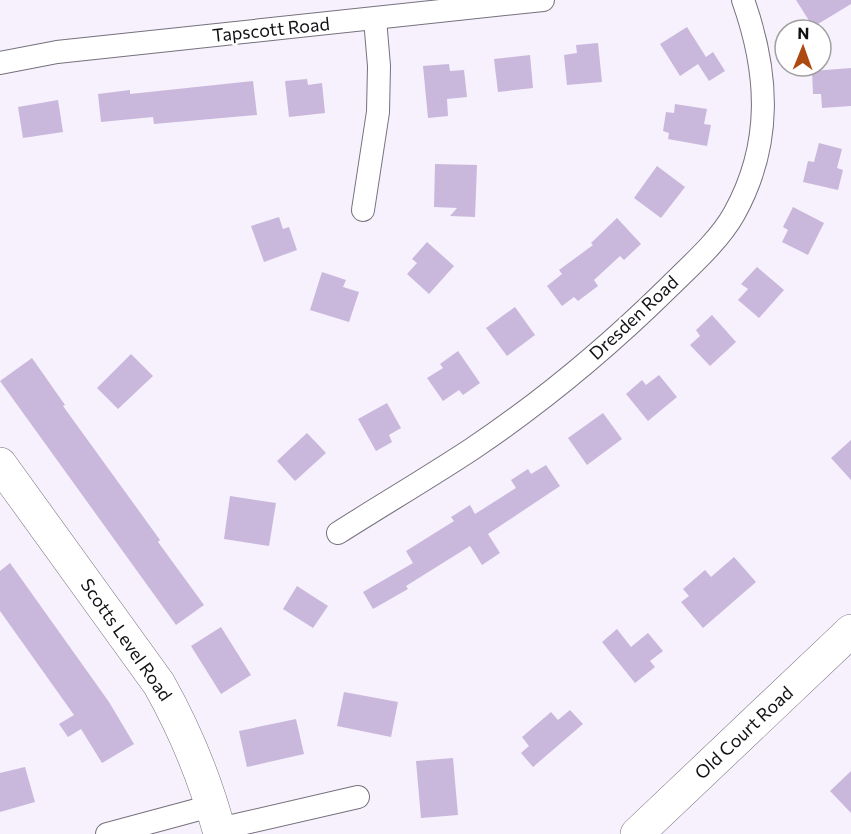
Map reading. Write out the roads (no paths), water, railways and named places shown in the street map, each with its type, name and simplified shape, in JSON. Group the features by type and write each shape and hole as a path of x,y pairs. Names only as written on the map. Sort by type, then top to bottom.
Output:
{"street":[{"name":"Tapscott Road","path":"0,63 57,52 543,0"},
{"name":"Dresden Road","path":"338,533 473,448 552,390 623,332 696,260 734,215 756,161 764,108 760,56 743,0"},
{"path":"363,210 378,112 379,66 375,19"},
{"name":"Scotts Level Road","path":"0,464 159,684 191,746 217,823"},
{"name":"Old Court Road","path":"638,834 851,631"},
{"path":"107,834 217,823 358,797"}]}
